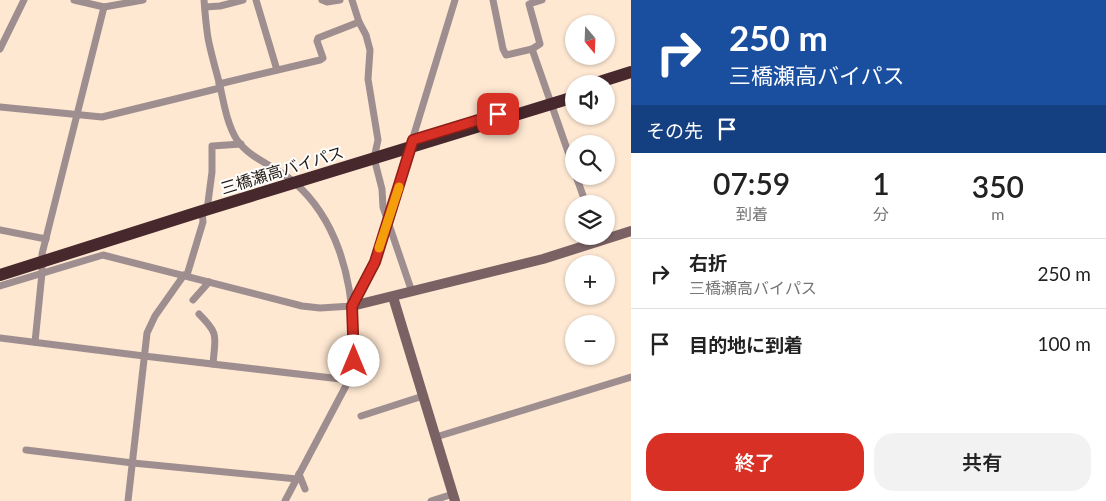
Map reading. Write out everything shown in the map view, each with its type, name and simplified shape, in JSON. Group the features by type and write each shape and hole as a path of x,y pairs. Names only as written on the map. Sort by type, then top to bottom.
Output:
{"highway":[{"path":"615,77 631,72"},
{"path":"615,84 631,79"},
{"name":"三橋瀬高バイパス","path":"0,275 42,263 292,180 550,101 565,94"},
{"name":"三橋瀬高バイパス","path":"550,101 565,98"},
{"name":"三橋瀬高バイパス","path":"0,267 42,263"}],"street":[{"path":"0,49 24,0"},
{"path":"74,0 104,7 143,0"},
{"path":"243,0 220,6 204,3 208,39 229,123 241,144 292,180 313,202 332,232 350,287 352,306 354,352 349,380 285,501"},
{"path":"256,0 276,70"},
{"path":"322,0 327,2 340,0"},
{"path":"352,0 359,22 366,34 370,50 368,79 378,140 375,155 382,189 383,207 412,292"},
{"path":"352,306 375,262 455,0"},
{"path":"493,0 503,50 506,55 532,49 540,44 529,4 542,0"},
{"path":"34,342 46,239 104,7"},
{"path":"0,107 102,118 276,70 301,66 320,60 323,58 317,41 318,38 359,22"},
{"path":"532,49 565,144"},
{"path":"128,501 146,333 149,325 185,275 206,208 212,172 212,146 241,144"},
{"path":"0,230 46,239"},
{"path":"615,235 631,231"},
{"path":"0,286 42,263 103,255 302,306 320,308 352,306 543,259 580,245"},
{"path":"193,300 209,282"},
{"path":"393,297 454,498 431,501"},
{"path":"199,314 213,328 215,335 213,364"},
{"path":"0,338 349,380"},
{"path":"436,437 631,377"},
{"path":"360,416 423,396"},
{"path":"26,450 133,463 298,476"},
{"path":"298,476 305,489"}],"slow traffic":[{"path":"379,248 399,187"}],"route":[{"path":"354,361 352,306 375,262 413,140 498,114"}]}
